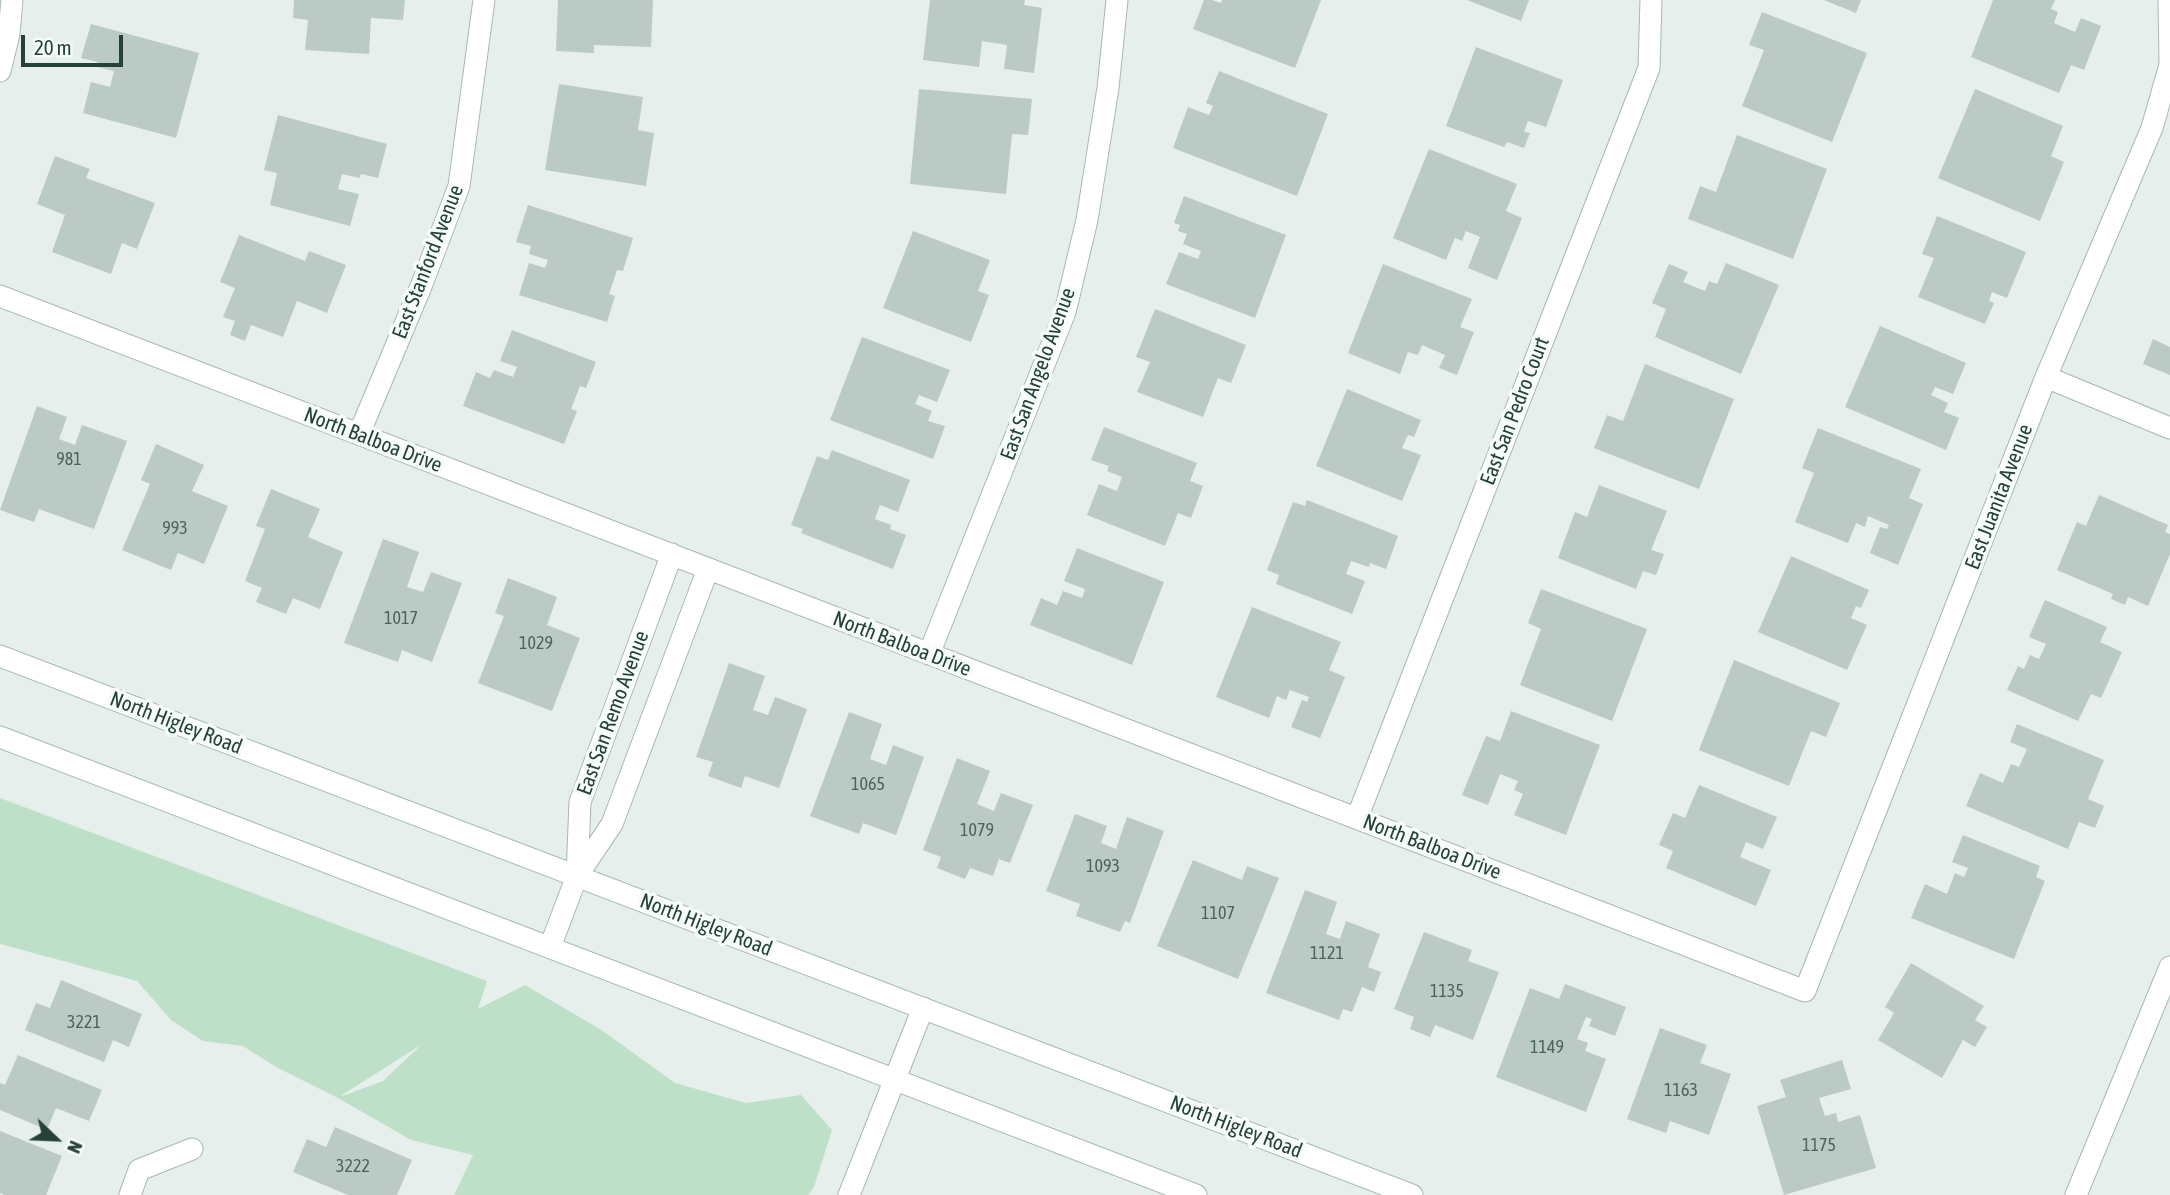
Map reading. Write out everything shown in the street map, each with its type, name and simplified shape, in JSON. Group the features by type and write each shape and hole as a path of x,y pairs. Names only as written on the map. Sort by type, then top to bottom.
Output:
{"street":[{"path":"0,71 9,34 12,0"},
{"name":"East Stanford Avenue","path":"359,434 422,284 459,186 484,0"},
{"name":"East San Angelo Avenue","path":"929,654 1065,312 1087,220 1108,88 1117,0"},
{"name":"East San Pedro Court","path":"1357,818 1649,68 1651,0"},
{"name":"East Juanita Avenue","path":"1805,991 2046,377 2152,128 2170,65 2169,0"},
{"name":"North Balboa Drive","path":"0,296 1805,991"},
{"path":"2046,377 2170,428"},
{"name":"East San Remo Avenue","path":"577,876 580,802 672,554"},
{"name":"East San Remo Avenue","path":"550,947 577,876 612,824 708,569"},
{"name":"North Higley Road","path":"0,656 1412,1195"},
{"path":"0,737 1196,1195"},
{"path":"2076,1195 2170,967"},
{"path":"849,1195 923,1008"},
{"path":"130,1195 139,1170 192,1149"}],"green space":[{"path":"0,798 487,981 478,1009 525,985 603,1031 675,1083 746,1103 801,1095 832,1130 814,1187 808,1195 454,1195 473,1155 411,1140 338,1098 276,1067 243,1046 203,1041 171,1020 137,981 0,944","holes":["421,1045 383,1081 342,1096"]}],"building":[{"path":"294,0 405,0 403,20 371,18 369,54 305,50 308,20 293,18"},
{"path":"558,0 653,0 651,47 594,45 594,53 556,51"},
{"path":"930,0 1025,0 1024,5 1042,8 1034,73 1004,69 1007,45 982,41 979,67 923,60"},
{"path":"1204,0 1221,3 1222,0 1321,0 1295,68 1193,29"},
{"path":"1467,0 1529,0 1521,21"},
{"path":"1824,0 1861,0 1856,13"},
{"path":"1993,0 2055,0 2051,9 2058,12 2054,23 2075,32 2081,18 2101,26 2084,70 2071,65 2059,93 1971,57"},
{"path":"1762,12 1867,53 1832,142 1742,106 1764,50 1749,45"},
{"path":"91,24 199,53 176,138 83,113 91,82 110,87 114,71 97,67 98,62 81,58"},
{"path":"1476,47 1563,80 1546,127 1528,121 1524,132 1530,133 1524,148 1507,142 1504,147 1446,126"},
{"path":"1219,71 1328,114 1297,196 1173,148 1188,107 1209,115 1213,106 1206,103"},
{"path":"559,84 643,97 638,130 654,133 646,186 545,170"},
{"path":"919,89 1032,99 1028,135 1012,134 1006,194 910,184"},
{"path":"1975,89 2063,126 2051,156 2064,162 2040,221 1938,178"},
{"path":"278,115 387,144 378,178 342,174 338,189 359,194 350,226 270,205 277,173 264,170"},
{"path":"1737,135 1827,169 1793,259 1688,219 1700,186 1716,192"},
{"path":"1429,149 1517,184 1506,211 1522,218 1497,280 1468,268 1480,237 1466,231 1462,241 1455,238 1446,260 1393,238"},
{"path":"55,156 90,169 86,178 155,203 137,249 122,243 111,274 52,252 65,215 37,204"},
{"path":"1184,196 1286,235 1255,318 1166,284 1179,252 1198,259 1201,251 1183,244 1187,234 1178,231 1180,225 1174,223"},
{"path":"528,205 633,238 623,271 617,270 609,294 615,296 607,322 519,295 529,263 545,268 548,260 529,254 531,246 516,242"},
{"path":"1937,216 2026,252 2007,298 1992,292 1989,301 1994,303 1985,324 1918,297 1934,258 1922,254"},
{"path":"913,231 990,260 978,291 989,295 971,342 883,308"},
{"path":"239,235 305,261 309,251 346,265 327,313 297,301 283,337 251,325 245,341 230,335 235,321 223,317 235,288 220,282"},
{"path":"1726,263 1779,285 1741,374 1655,337 1666,309 1652,303 1669,264 1688,272 1683,282 1705,291 1709,281 1717,284"},
{"path":"1383,264 1472,299 1460,327 1474,332 1457,375 1439,368 1445,355 1422,345 1418,355 1408,352 1400,374 1348,353"},
{"path":"1155,309 1246,345 1231,383 1218,378 1203,417 1137,392 1150,362 1136,357"},
{"path":"1880,326 1966,363 1953,394 1935,387 1931,395 1948,403 1944,412 1959,418 1946,450 1845,407"},
{"path":"512,330 596,362 586,388 580,386 571,409 577,411 564,444 463,406 476,372 490,378 494,370 513,377 517,367 500,361"},
{"path":"862,337 950,370 937,402 919,395 915,404 932,411 928,421 945,426 933,459 830,420"},
{"path":"2153,339 2170,347 2170,375 2143,364"},
{"path":"1645,364 1734,399 1699,489 1594,448 1607,415 1623,421"},
{"path":"1347,389 1421,420 1414,437 1408,435 1402,448 1421,455 1402,501 1316,466"},
{"path":"37,406 67,417 59,439 75,445 82,425 127,441 94,529 39,509 34,522 0,510"},
{"path":"1104,427 1197,463 1190,481 1203,486 1191,518 1178,513 1165,546 1087,515 1099,484 1117,491 1122,477 1107,471 1109,466 1091,460"},
{"path":"1818,428 1921,469 1909,498 1923,504 1898,565 1870,553 1880,527 1887,529 1889,525 1868,516 1865,527 1856,523 1848,543 1795,522 1814,473 1802,468"},
{"path":"156,444 204,465 192,491 228,506 204,564 178,553 171,570 122,550 150,484 141,480"},
{"path":"832,450 910,480 898,512 880,505 875,519 906,535 893,569 801,533 803,529 791,525 817,456 828,460"},
{"path":"1599,485 1667,511 1651,550 1664,554 1656,575 1643,571 1636,589 1558,558 1575,512 1587,517"},
{"path":"271,489 320,509 308,537 343,552 320,609 293,598 286,614 256,602 262,588 245,581 265,529 256,526"},
{"path":"2099,495 2168,525 2165,532 2170,534 2170,554 2148,606 2128,597 2125,605 2111,599 2113,594 2057,570 2077,522 2086,526"},
{"path":"1307,500 1398,536 1386,569 1370,563 1369,567 1351,561 1346,574 1365,581 1352,614 1276,584 1279,575 1267,570 1293,502 1305,506"},
{"path":"383,539 419,552 407,587 423,592 431,572 462,583 432,662 402,650 398,662 344,643"},
{"path":"1077,548 1164,582 1132,665 1030,625 1041,598 1057,605 1063,591 1082,598 1085,589 1064,581"},
{"path":"1791,556 1869,590 1861,608 1856,606 1851,618 1867,625 1847,670 1758,632"},
{"path":"508,578 557,597 547,625 580,638 552,711 478,683 504,616 495,613"},
{"path":"1541,589 1647,629 1612,721 1520,685 1541,629 1528,623"},
{"path":"2045,600 2107,627 2100,642 2122,652 2101,698 2091,694 2078,721 2007,690 2018,666 2024,669 2030,655 2039,659 2046,644 2029,637"},
{"path":"1252,607 1341,642 1329,670 1345,677 1320,738 1291,727 1302,700 1307,702 1309,697 1290,690 1286,700 1277,696 1269,718 1216,697"},
{"path":"1734,660 1840,703 1826,737 1811,731 1789,786 1699,750"},
{"path":"729,663 765,676 753,710 768,715 775,697 807,709 779,788 745,776 741,788 708,776 713,762 696,757"},
{"path":"1511,711 1600,745 1566,835 1514,815 1523,794 1514,790 1518,781 1500,774 1488,805 1462,795 1486,736 1500,741"},
{"path":"849,712 882,724 870,759 886,765 893,745 924,757 896,835 863,823 859,834 810,816"},
{"path":"2017,724 2104,760 2088,799 2104,806 2095,828 2079,822 2068,849 1966,806 1980,773 2003,783 2011,764 2019,767 2027,749 2010,742"},
{"path":"957,758 990,771 977,804 994,811 1001,793 1033,805 1010,863 999,859 993,876 970,868 965,879 937,868 941,857 923,850"},
{"path":"1699,785 1777,817 1763,849 1746,842 1740,857 1771,870 1756,906 1666,868 1673,851 1659,845 1673,813 1685,818"},
{"path":"1075,814 1107,826 1101,843 1116,849 1127,817 1164,831 1130,923 1125,921 1120,932 1076,916 1080,904 1046,891"},
{"path":"1963,835 2040,866 2036,877 2045,881 2014,959 1911,918 1925,884 1947,894 1955,873 1964,877 1968,868 1952,862"},
{"path":"1193,860 1242,880 1247,866 1279,878 1238,979 1157,946"},
{"path":"1305,890 1337,902 1326,934 1340,939 1346,921 1380,934 1368,967 1381,972 1374,992 1362,987 1352,1012 1343,1009 1339,1020 1266,993"},
{"path":"1424,932 1472,950 1468,961 1499,972 1473,1040 1435,1025 1430,1037 1410,1029 1414,1017 1394,1009"},
{"path":"1911,963 1984,1006 1975,1020 1987,1027 1975,1047 1963,1040 1942,1078 1878,1040 1894,1013 1885,1007"},
{"path":"61,980 142,1014 129,1047 113,1040 104,1062 25,1030 36,1003 50,1008"},
{"path":"1565,984 1626,1007 1615,1036 1589,1026 1592,1019 1586,1017 1577,1039 1588,1043 1585,1051 1606,1059 1586,1112 1496,1077 1530,988 1559,999"},
{"path":"1660,1028 1707,1045 1700,1063 1731,1074 1709,1135 1670,1121 1666,1133 1627,1119"},
{"path":"18,1055 102,1090 89,1121 56,1108 47,1130 0,1110 0,1083 5,1085"},
{"path":"1842,1060 1851,1089 1819,1098 1825,1116 1836,1113 1838,1122 1860,1115 1876,1168 1784,1195 1757,1106 1786,1097 1780,1080"},
{"path":"335,1127 412,1160 397,1195 348,1195 293,1172 307,1139 326,1147"},
{"path":"0,1131 62,1156 46,1195 0,1193"}]}
